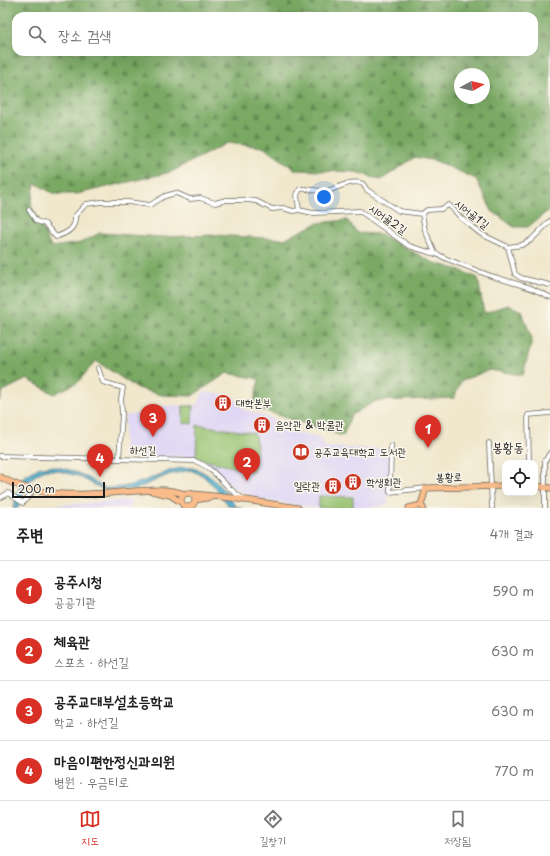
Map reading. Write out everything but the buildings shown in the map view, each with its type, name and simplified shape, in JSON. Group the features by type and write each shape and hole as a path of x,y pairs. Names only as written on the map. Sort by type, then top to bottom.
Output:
{"main road":[{"path":"0,477 30,490 68,495 163,489 185,494 189,493 193,502"},
{"name":"봉황로","path":"422,507 426,488 502,486"},
{"path":"538,486 548,488"},
{"path":"150,490 170,495 184,505"},
{"path":"184,505 185,494"},
{"path":"184,505 211,497 220,497 269,506 298,508"},
{"path":"409,508 422,507"}],"street":[{"name":"시어골1길","path":"300,210 296,195 300,189 326,191 356,182 363,184 367,190 399,211 422,214 427,210 441,209 449,205 460,218 481,234 508,247"},
{"name":"시어골2길","path":"28,210 36,221 45,224 56,237 67,232 74,226 75,216 83,205 101,202 128,202 150,205 160,201 165,196 176,194 190,199 200,198 215,203 226,200 246,200 256,202 272,209 283,208 293,211 300,210 313,213 360,211 409,246 435,253 491,276 531,288 550,297"},
{"path":"422,214 425,230 435,253"},
{"path":"550,221 531,240 522,245 508,247 515,274 521,278 550,285"},
{"path":"98,368 103,382 123,388 121,399 122,414 119,459"},
{"path":"529,460 528,415 550,413"},
{"path":"489,443 492,508"},
{"path":"391,445 390,492 426,488"},
{"path":"545,508 548,488 545,461 550,453"},
{"name":"하선길","path":"0,456 193,459 208,467 235,493 248,501"},
{"path":"0,498 8,493 23,503 30,490"},
{"path":"422,507 428,508"}],"shaded area":[{"path":"204,392 232,395 243,409 277,420 279,430 322,438 325,447 390,449 388,505 368,508 316,508 255,499 235,489 210,466 195,458 123,457 125,416 144,413 149,406 197,405"},
{"path":"131,500 132,508 32,507"}],"green space":[{"path":"0,0 550,0 550,209 528,227 514,227 492,211 476,179 436,161 415,157 381,180 356,172 296,170 263,147 227,143 171,172 77,194 54,194 35,183 31,205 51,247 80,243 100,233 164,237 214,235 284,239 318,223 347,220 357,233 380,234 432,262 457,269 478,278 484,313 508,305 522,311 532,340 523,375 489,370 461,381 454,398 376,401 351,415 343,436 253,407 259,379 227,373 192,396 162,395 137,388 96,361 77,383 54,394 27,379 3,391 0,401"},
{"path":"183,406 193,406 192,424 183,423"},
{"path":"197,425 254,433 257,447 253,472 196,458"},
{"path":"319,496 353,497 353,508 319,508"}],"water":[{"path":"52,466 79,474 106,488 129,485 176,469 190,468 203,472 219,485 236,507 229,506 214,486 202,475 190,470 168,475 136,489 106,491 78,476 55,470 46,470 37,474 30,480 26,485 18,508 13,508 23,477 40,467"}],"waterway":[{"path":"209,476 214,481"}],"place":[{"name":"대학본부","path":"223,403"},
{"name":"음악관 & 박물관","path":"262,425"},
{"name":"공주교대부설초등학교","path":"153,437"},
{"name":"공주시청","path":"428,448"},
{"name":"공주교육대학교 도서관","path":"301,452"},
{"name":"마음이편한정신과의원","path":"100,477"},
{"name":"체육관","path":"247,481"},
{"name":"학생회관","path":"353,482"},
{"name":"일락관","path":"333,486"}],"district":[{"name":"봉황동","path":"508,447"}]}
